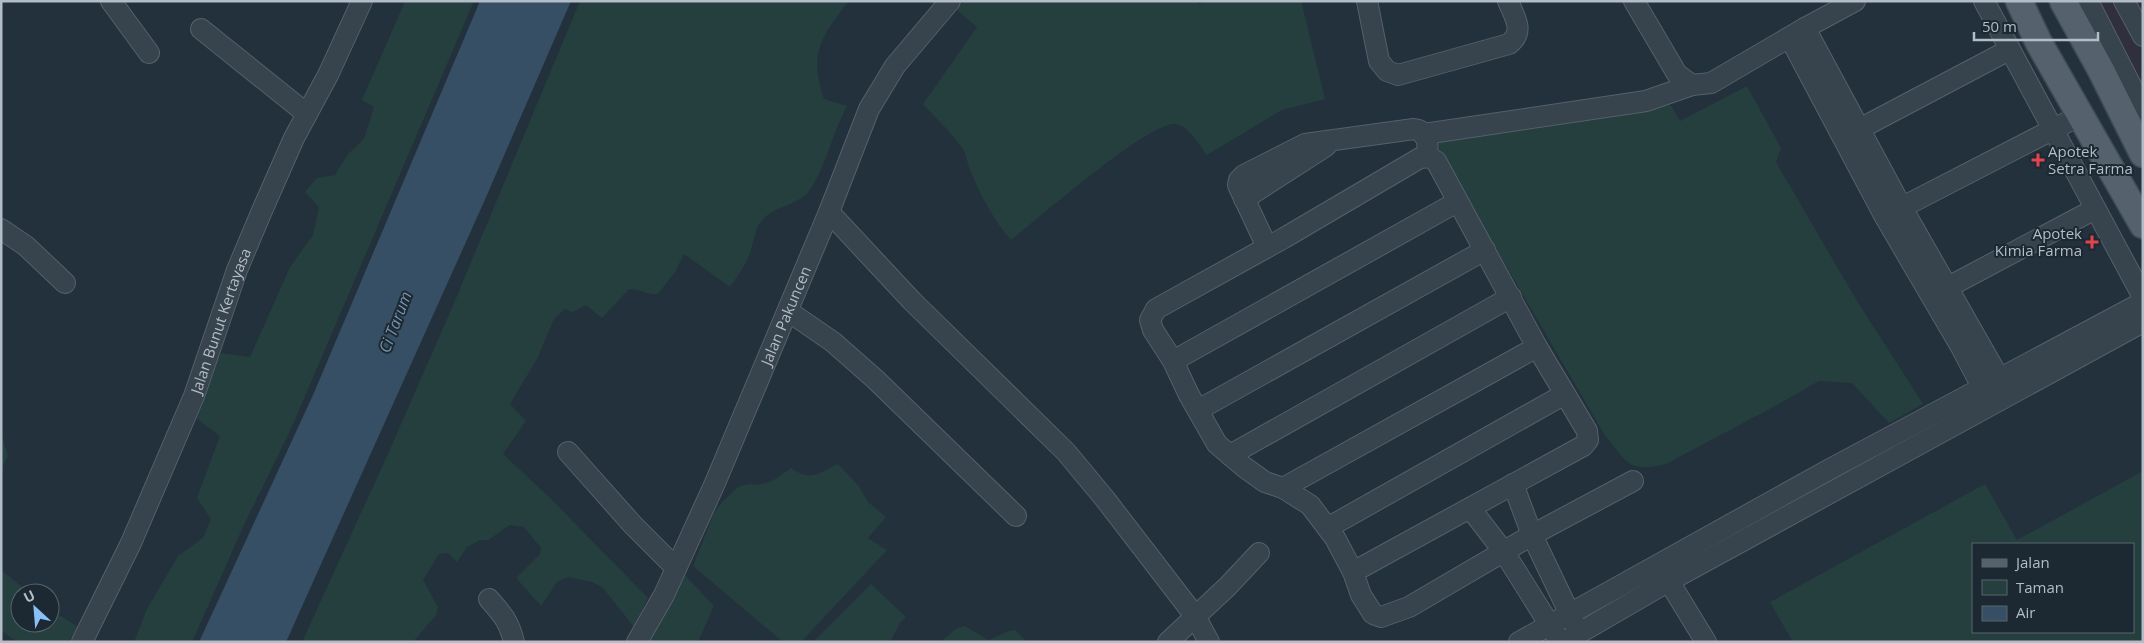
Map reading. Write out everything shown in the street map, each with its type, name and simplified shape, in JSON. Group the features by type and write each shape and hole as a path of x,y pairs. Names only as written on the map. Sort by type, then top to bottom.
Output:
{"main road":[{"path":"2019,1 2038,43 2143,225"},
{"path":"2063,1 2101,70 2143,154"}],"street":[{"path":"110,1 149,53"},
{"name":"Jalan Bunut Kertayasa","path":"82,642 131,543 194,396 237,270 307,114 328,75 362,1"},
{"name":"Jalan Pakuncen","path":"637,642 676,568 715,483 829,212 869,109 894,66 950,1"},
{"path":"1367,1 1379,61 1387,71 1398,75 1509,44 1517,38 1519,28 1508,1"},
{"path":"1634,1 1677,74 1692,85"},
{"path":"1424,134 1646,101 1692,85 1711,83 1855,1"},
{"path":"1984,1 2143,297"},
{"path":"2088,1 2143,108"},
{"path":"2124,1 2143,36"},
{"path":"201,29 307,114"},
{"path":"1798,33 1893,212 1990,383"},
{"path":"1851,133 2009,50"},
{"path":"1893,212 2079,116"},
{"path":"1268,247 1238,185 1239,180 1244,175 1306,144 1414,129 1419,130 1427,139 1428,157"},
{"path":"1353,572 1583,446 1588,440 1587,431 1537,347 1436,161 1428,157 1420,158 1268,247 1156,309 1150,320 1153,330 1173,361 1189,395 1217,444 1265,482 1283,488 1310,505 1328,527 1353,572 1361,595 1373,614 1381,617 1409,607 1532,535 1633,481"},
{"path":"1173,361 1457,202"},
{"path":"1939,292 2095,209"},
{"path":"829,212 912,301 1066,452 1106,499 1195,616 1209,642"},
{"path":"1,229 26,246 65,283"},
{"path":"1198,410 1485,250"},
{"path":"1230,455 1511,297"},
{"path":"1513,484 1532,535 1569,614 1572,638 1664,573 1990,383 2143,302"},
{"path":"788,311 833,342 875,379 1016,516"},
{"path":"1519,642 1555,633 1569,614 1664,573 2143,322"},
{"path":"1283,488 1537,347"},
{"path":"1328,527 1564,394"},
{"path":"568,452 633,525 676,568"},
{"path":"1470,508 1504,552 1555,633"},
{"path":"1168,642 1259,554"},
{"path":"1664,573 1706,642"},
{"path":"489,599 505,617 510,626 514,642"}],"shaded area":[{"path":"2097,1 2143,1 2143,89"}],"green space":[{"path":"405,1 474,1 291,429 243,527 192,642 134,642 147,609 178,556 203,538 211,519 197,498 220,436 197,419 220,353 250,357 290,267 313,235 319,207 305,192 317,178 335,175 348,154 364,139 374,107 362,100"},
{"path":"580,1 849,1 831,24 820,46 818,57 819,83 824,99 847,106 825,160 815,181 805,195 774,211 760,223 746,262 730,287 684,254 675,272 658,294 629,289 602,318 586,305 573,312 565,309 554,319 537,359 510,404 526,421 503,454 549,497 648,598 634,627 602,587 592,582 568,577 557,582 541,606 516,578 540,554 541,548 524,527 510,525 488,540 480,540 467,547 457,562 448,553 439,554 423,580 438,607 436,615 413,642 302,642 454,303"},
{"path":"964,1 1197,1 1199,4 1205,1 1301,1 1325,99 1282,110 1207,155 1184,127 1174,124 1160,128 1117,155 1011,240 993,216 971,173 960,144 923,104 977,27 957,10"},
{"path":"1747,86 1781,148 1776,162 1857,301 1923,404 1889,423 1852,383 1819,381 1666,464 1643,467 1635,466 1623,458 1604,434 1443,158 1438,145 1440,140 1670,104 1680,121"},
{"path":"1,433 8,456 1,469"},
{"path":"838,464 859,486 868,502 886,517 868,538 887,550 801,642 783,642 693,566 714,513 722,502 738,487 769,482 791,468 804,475 814,475"},
{"path":"2143,471 2143,642 1793,642 1770,602 1985,484 2017,540"},
{"path":"1,570 17,583 10,583 10,633 60,633 60,615 78,627 69,642 18,642 1,631"},
{"path":"684,574 714,606 698,642 649,642"},
{"path":"871,584 906,617 900,623 890,642 813,642"},
{"path":"965,626 988,640 1015,630 1027,642 940,642 957,628"}],"water":[{"name":"Ci Tarum","path":"480,1 571,1 483,204 286,642 199,642 313,395"}],"place":[{"name":"Apotek Setra Farma","path":"2038,160"},
{"name":"Apotek Kimia Farma","path":"2092,242"}]}
